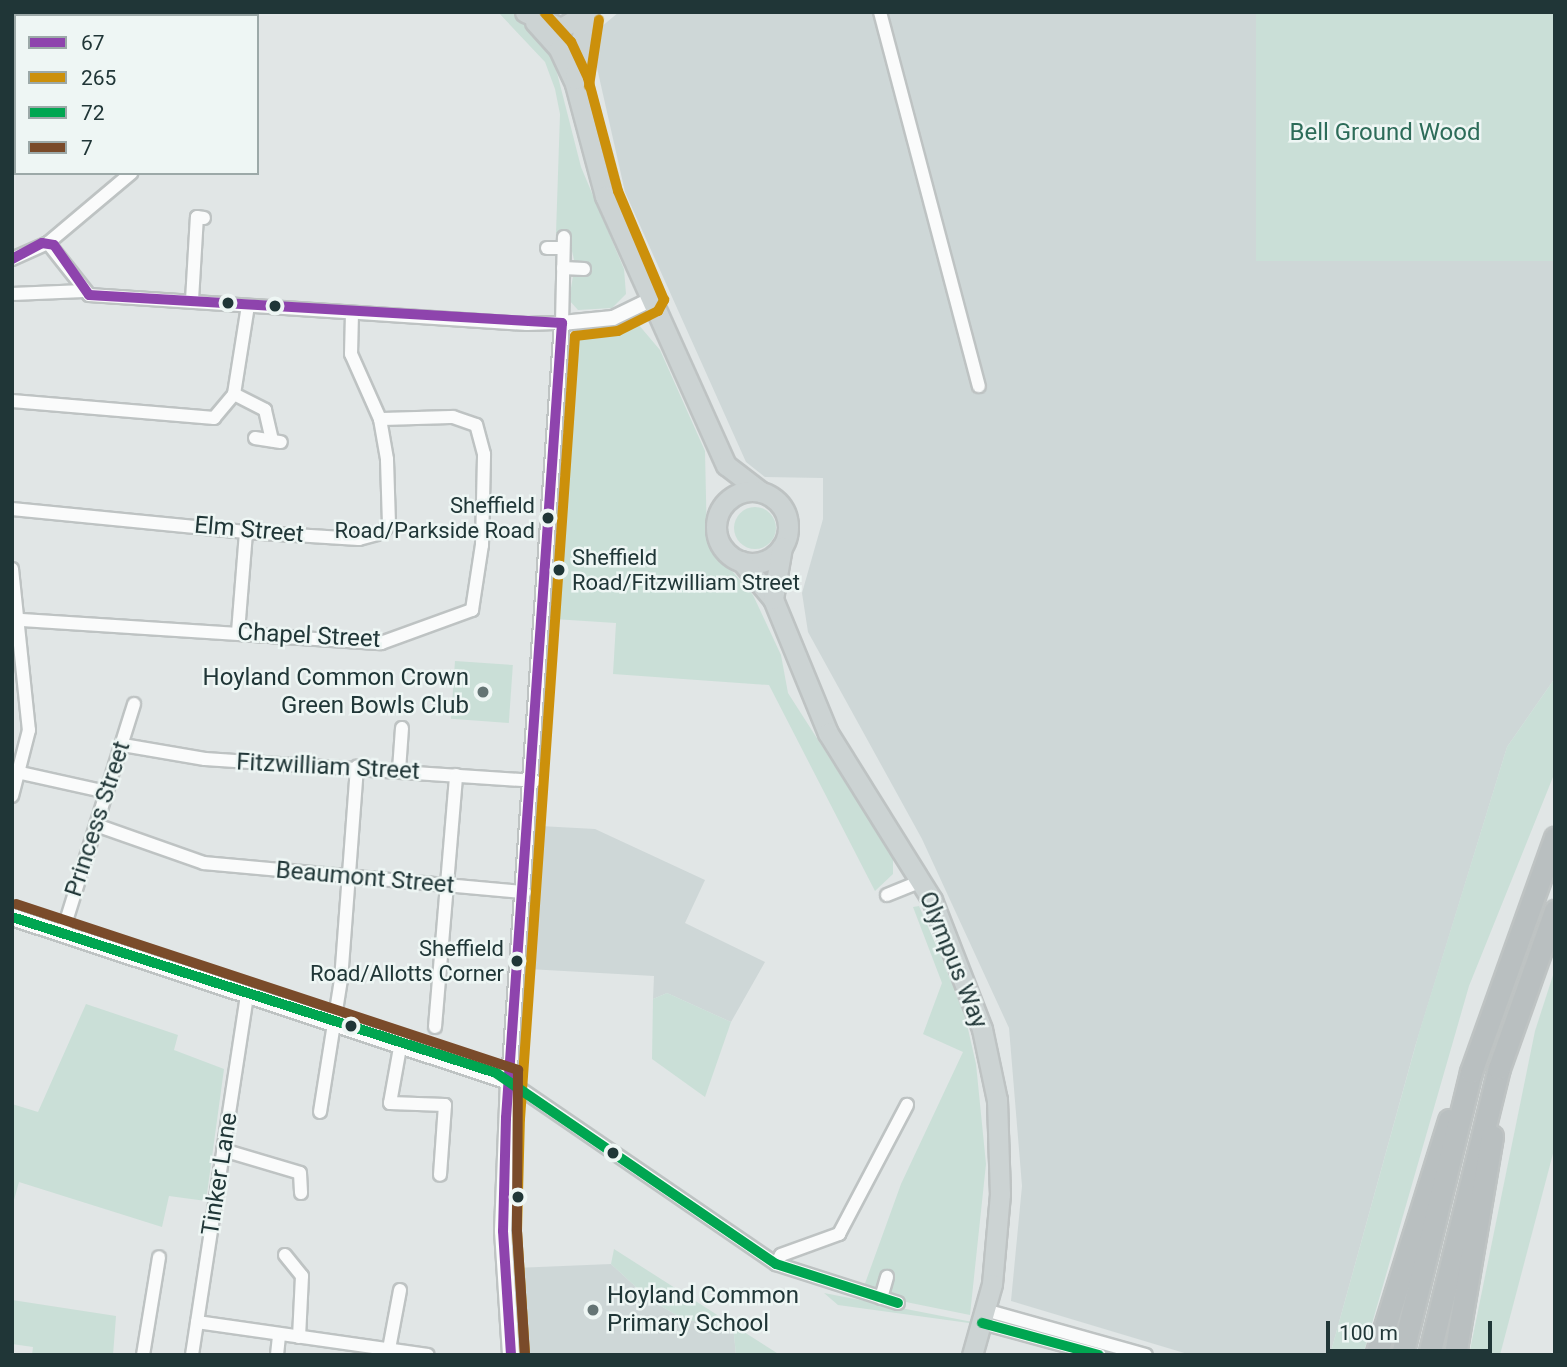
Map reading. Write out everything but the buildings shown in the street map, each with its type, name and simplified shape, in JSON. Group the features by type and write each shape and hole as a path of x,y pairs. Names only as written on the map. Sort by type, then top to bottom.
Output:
{"highway":[{"path":"1376,1355 1433,1155 1471,1072 1555,838"},
{"path":"1429,1355 1499,1068 1555,911"},
{"path":"1455,1355 1499,1068"},
{"path":"1402,1355 1471,1072"}],"main road":[{"path":"530,17 561,28 587,15"},
{"path":"575,84 587,15"},
{"path":"530,17 559,49 575,84 605,196 726,465 785,514 773,599"},
{"name":"Olympus Way","path":"726,465 720,511 722,547 741,561 773,599 828,733 921,881 963,974 997,1100 1000,1194 984,1317 972,1355"},
{"path":"720,511 737,494 761,492"},
{"path":"741,561 765,561 782,547"},
{"path":"12,916 401,1042 509,1081 503,1219 511,1355"}],"street":[{"path":"880,12 979,386"},
{"path":"12,259 48,243 129,175"},
{"path":"192,300 197,217 204,218"},
{"path":"547,248 563,242 562,323 534,781 509,1081 776,1264 898,1303"},
{"path":"48,243 60,251 84,291"},
{"path":"563,268 584,269"},
{"path":"12,295 84,291 352,313 562,323 613,318 650,300"},
{"path":"12,401 204,419 221,415 234,394 248,306"},
{"name":"Elm Street","path":"12,509 246,532 359,539 382,533 389,524 389,488 380,419 351,354 352,313"},
{"path":"234,394 265,410 276,441 255,438"},
{"name":"Chapel Street","path":"22,620 381,643 471,610 478,599 484,453 476,425 467,420 380,419"},
{"path":"238,632 246,532"},
{"path":"12,569 22,620 29,730 16,772 12,796"},
{"name":"Princess Street","path":"62,934 134,704"},
{"path":"399,770 402,729"},
{"name":"Fitzwilliam Street","path":"123,746 205,759 357,767 534,781"},
{"path":"320,1112 335,1021 357,767"},
{"path":"16,772 107,792"},
{"path":"435,1027 456,775"},
{"name":"Beaumont Street","path":"96,825 204,863 525,892"},
{"path":"887,895 921,881"},
{"name":"Tinker Lane","path":"192,1355 247,994"},
{"path":"401,1042 390,1103 445,1105 440,1175"},
{"path":"776,1264 781,1255 839,1234 907,1105"},
{"path":"223,1150 300,1173 301,1193"},
{"path":"285,1255 302,1276 299,1337"},
{"path":"143,1355 159,1257"},
{"path":"881,1298 887,1277"},
{"path":"389,1349 400,1290"},
{"path":"984,1317 1140,1354"},
{"path":"984,1317 1100,1355"},
{"path":"197,1322 428,1355"},
{"path":"277,1355 279,1335"}],"shaded area":[{"path":"619,12 1256,12 1273,260 1555,241 1555,678 1507,747 1415,1047 1330,1355 1191,1355 1011,1301 1022,1186 1009,1028 922,839 808,632 802,593 823,519 823,478 765,477 746,462 625,192 593,50 601,27"},
{"path":"540,826 595,829 705,880 685,923 765,962 731,1022 667,993 653,999 654,976 528,969"},
{"name":"Hoyland Common Primary School","path":"611,1264 649,1299 685,1320 733,1325 736,1355 524,1355 515,1268"}],"green space":[{"path":"498,12 515,12 543,38 555,65 581,167 624,269 626,294 612,308 578,310 569,300 575,264 568,234 556,233 560,114 555,89 545,62"},
{"name":"Bell Ground Wood","path":"1256,12 1555,12 1555,261 1256,261"},
{"path":"638,324 660,350 705,451 707,542 753,595 781,655 788,693 893,857 893,874 875,891 769,685 613,674 616,623 554,619 570,353 574,342"},
{"path":"755,507 770,513 776,528 770,543 755,549 740,543 734,528 740,513"},
{"name":"Hoyland Common Crown Green Bowls Club","path":"455,661 513,665 509,723 451,719"},
{"path":"1555,678 1555,772 1469,986 1363,1355 1330,1355 1419,1033 1507,747"},
{"path":"919,906 963,1007 976,1064 986,1164 970,1315 896,1300 888,1289 863,1289 901,1184 963,1052 923,1034 942,983 913,907"},
{"path":"1555,969 1555,1146 1500,1355 1469,1355 1535,1031"},
{"path":"667,993 731,1022 705,1097 652,1059 653,999"},
{"path":"86,1004 178,1035 174,1050 224,1069 206,1201 169,1196 162,1227 19,1182 12,1207 12,1104 38,1112"},
{"path":"614,1249 733,1325 685,1320 649,1299 611,1264"},
{"path":"824,1293 998,1327 838,1305"},
{"path":"12,1300 116,1316 113,1355 32,1355 33,1347 12,1344"},
{"path":"733,1325 780,1355 736,1355"}],"transit line":[{"name":"265","path":"525,1354 517,1231 520,1119 575,336 618,331 658,311 664,300 618,191 588,78 571,42 545,13"},
{"name":"265","path":"589,86 599,20"},
{"name":"67","path":"12,259 42,243 54,245 89,295 562,323 506,1118 503,1231 511,1355"},
{"name":"7","path":"16,904 518,1070 517,1231 525,1354"},
{"name":"72","path":"12,917 496,1073 776,1264 898,1303"},
{"name":"72","path":"982,1323 1099,1355"}],"place":[{"name":"Sheffield Road/Parkside Road","path":"548,518"},
{"name":"Sheffield Road/Fitzwilliam Street","path":"559,570"},
{"name":"Hoyland Common Crown Green Bowls Club","path":"483,692"},
{"name":"Sheffield Road/Allotts Corner","path":"517,961"},
{"name":"Hoyland Common Primary School","path":"593,1310"}]}
